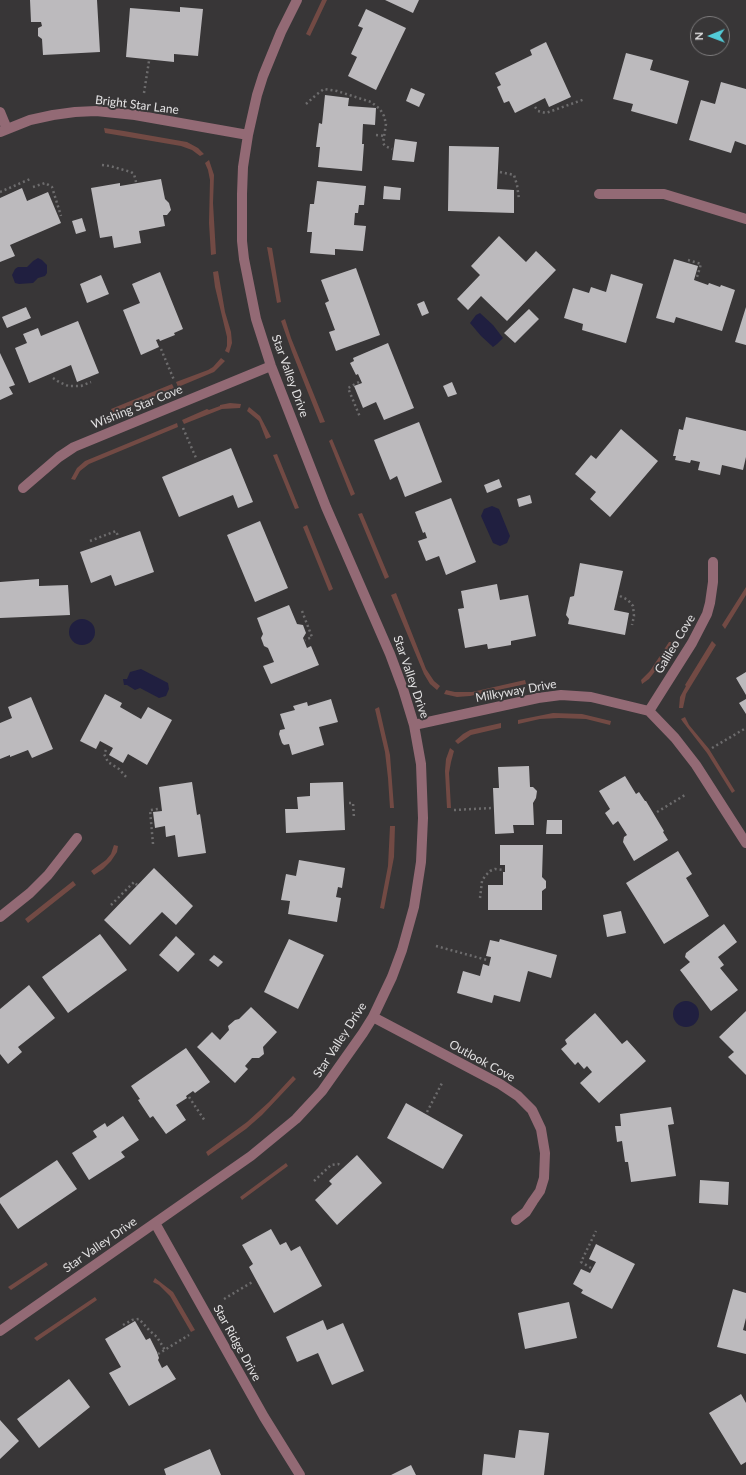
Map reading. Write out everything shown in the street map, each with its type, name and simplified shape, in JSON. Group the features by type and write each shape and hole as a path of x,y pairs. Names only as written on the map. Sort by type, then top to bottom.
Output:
{"street":[{"name":"Star Valley Drive","path":"0,1331 252,1156 296,1118 322,1091 363,1034 392,977 402,950 417,891 421,862 423,818 421,764 414,724 390,654 326,507 271,366 256,319 244,259 242,241 242,194 243,168 248,135 257,95 281,32 297,0"},
{"name":"Bright Star Lane","path":"4,130 30,120 53,115 96,111 135,115 248,135"},
{"path":"0,112 4,130"},
{"path":"599,194 664,194 746,219"},
{"name":"Wishing Star Cove","path":"23,488 59,457 74,447 271,366"},
{"name":"Galileo Cove","path":"649,711 692,643 707,614 713,582 713,562"},
{"name":"Milkyway Drive","path":"414,724 538,698 561,695 591,697 649,711"},
{"path":"649,711 675,738 696,765 746,843"},
{"path":"0,918 30,893 48,875 77,838"},
{"name":"Outlook Cove","path":"372,1018 500,1084 518,1096 532,1110 542,1130 545,1152 544,1178 540,1191 534,1201 526,1212 516,1220"},
{"name":"Star Ridge Drive","path":"155,1223 264,1417 300,1475"}],"path":[{"path":"144,93 149,62"},
{"path":"306,104 324,89 337,91 368,101 380,109 384,116 386,124 384,142 386,146 392,149"},
{"path":"535,107 542,113 550,113 585,99"},
{"path":"376,135 384,136"},
{"path":"102,165 131,172 134,174 136,182"},
{"path":"500,172 514,175 519,199"},
{"path":"0,192 30,179"},
{"path":"33,187 45,183 52,187 62,216"},
{"path":"688,260 701,264 697,277"},
{"path":"161,349 174,380"},
{"path":"53,378 68,386 81,386 91,382"},
{"path":"360,382 348,388 360,417"},
{"path":"183,428 196,458"},
{"path":"90,541 116,531 118,536"},
{"path":"620,596 628,600 633,606 634,616 632,625"},
{"path":"302,611 312,637 305,640"},
{"path":"712,748 746,728"},
{"path":"106,750 104,754 108,762 119,769 127,778"},
{"path":"658,812 685,795"},
{"path":"350,803 353,803 354,818"},
{"path":"454,810 492,808"},
{"path":"153,844 150,810 158,809"},
{"path":"480,898 482,881 485,876 490,871 495,869 503,870"},
{"path":"111,905 134,882 137,884"},
{"path":"436,946 487,960"},
{"path":"427,1112 442,1083"},
{"path":"189,1097 205,1121"},
{"path":"314,1181 331,1165 338,1164 342,1166"},
{"path":"591,1268 581,1262 596,1231"},
{"path":"224,1299 254,1281"},
{"path":"123,1325 132,1320 139,1319 157,1337 165,1350"},
{"path":"158,1354 189,1335"}],"shaded area":[{"path":"322,0 327,0 310,36 306,34"},
{"path":"104,128 187,142 198,148 204,154 200,156 192,150 181,146 105,133"},
{"path":"209,160 214,175 213,203 216,254 211,255 209,223 210,180 205,163"},
{"path":"267,247 272,248 281,302 277,303"},
{"path":"38,258 47,265 47,273 45,276 38,278 33,283 15,283 12,275 15,269 18,267 27,267"},
{"path":"218,271 225,312 231,332 232,343 229,353 225,351 227,346 227,337 215,287 213,272"},
{"path":"480,313 493,325 503,338 493,347 470,323 476,315"},
{"path":"285,319 291,338 325,422 320,423 292,352 281,321"},
{"path":"221,358 225,361 214,372 178,387 176,382 208,370"},
{"path":"172,384 174,388 113,414 111,409"},
{"path":"230,403 241,404 240,408 222,409 184,424 182,420 207,409 209,410 220,405"},
{"path":"249,407 260,416 271,437 266,439 259,421 247,411"},
{"path":"177,423 178,427 89,464 80,471 75,480 71,479 77,468 85,461"},
{"path":"332,439 355,494 351,496 329,441"},
{"path":"277,454 299,508 295,509 273,455"},
{"path":"492,506 499,509 510,536 507,543 500,546 493,543 481,516 484,509"},
{"path":"362,513 389,577 385,579 358,514"},
{"path":"307,525 333,589 329,591 303,527"},
{"path":"746,587 746,595 725,629 722,625"},
{"path":"396,593 426,669 434,681 440,686 437,690 430,684 424,674 391,595"},
{"path":"82,619 91,623 95,632 91,641 82,645 73,641 69,632 73,623"},
{"path":"712,641 716,645 686,694 683,708 679,708 680,697 686,686 685,685"},
{"path":"669,642 673,642 656,670 649,679 642,684 641,680 650,671"},
{"path":"141,669 168,683 169,689 166,696 159,698 140,688 135,690 127,685 124,685 123,679 127,679 130,672"},
{"path":"525,680 526,684 470,696 457,697 444,694 446,690 455,692 472,692"},
{"path":"379,707 390,755 394,808 390,808 385,752 375,709"},
{"path":"553,713 582,714 611,721 610,725 586,719 559,718 540,719 518,724 518,720"},
{"path":"685,717 689,725 709,749 735,791 732,793 707,753 681,719"},
{"path":"501,723 501,728 471,735 458,744 455,741 470,730"},
{"path":"450,748 454,751 449,773 451,808 447,808 445,771 446,759"},
{"path":"390,826 395,826 394,857 384,909 380,908 388,866"},
{"path":"114,845 118,846 117,852 111,861 94,875 91,871 106,860 111,854"},
{"path":"73,881 76,885 28,923 25,919"},
{"path":"686,1001 695,1005 699,1014 695,1023 686,1027 677,1023 673,1014 677,1005"},
{"path":"293,1076 296,1079 262,1115 246,1129 208,1156 206,1152 247,1122 269,1102"},
{"path":"286,1163 288,1166 242,1200 240,1197"},
{"path":"46,1262 48,1265 11,1290 8,1287"},
{"path":"155,1278 173,1292 195,1330 191,1332 170,1296 159,1285 153,1282"},
{"path":"95,1297 97,1300 37,1341 34,1338"}],"building":[{"path":"30,0 97,0 100,52 43,55 42,39 38,36 38,28 42,26 41,22 31,22"},
{"path":"385,0 419,0 413,13"},
{"path":"180,7 203,9 198,56 174,54 174,62 126,57 130,8 180,12"},
{"path":"366,9 406,28 376,90 348,76 357,57 351,54 363,28 358,26"},
{"path":"546,42 571,97 549,107 545,98 515,113 509,101 504,103 497,87 501,85 495,73 532,55 530,50"},
{"path":"626,53 653,60 650,70 689,81 677,124 631,111 633,104 613,99"},
{"path":"721,82 746,89 746,145 735,141 731,153 689,140 701,100 715,104"},
{"path":"411,88 425,94 419,107 406,101"},
{"path":"325,95 349,98 348,106 376,108 375,125 363,124 362,144 364,144 362,171 318,167 320,147 316,147 319,123 322,124"},
{"path":"395,139 417,142 414,162 392,160"},
{"path":"449,146 499,147 497,189 514,190 514,213 448,211"},
{"path":"161,179 165,199 169,203 171,210 167,215 163,215 165,226 139,231 141,243 114,248 112,236 100,238 91,188 120,183 120,186"},
{"path":"317,181 366,186 364,205 359,205 358,213 355,213 354,225 366,226 363,251 335,249 335,255 310,253 312,232 307,232 310,204 314,204"},
{"path":"384,186 401,188 400,200 383,199"},
{"path":"22,188 27,201 48,192 61,223 10,245 15,256 0,262 0,198"},
{"path":"82,218 86,231 76,234 72,221"},
{"path":"499,236 526,262 536,251 556,270 507,321 481,296 468,310 457,299 480,275 471,266"},
{"path":"674,259 698,266 694,280 708,285 709,283 720,287 721,285 735,290 722,331 676,317 674,323 656,318"},
{"path":"356,268 380,335 336,351 329,332 335,330 325,303 329,301 321,280"},
{"path":"160,272 183,329 174,333 175,335 160,341 159,339 156,340 159,347 141,355 123,310 140,303 132,284"},
{"path":"611,274 643,284 626,343 582,330 583,324 564,318 573,288 589,293 591,287 606,292"},
{"path":"101,275 109,294 87,303 80,284"},
{"path":"424,301 429,313 422,316 417,304"},
{"path":"26,307 31,318 7,328 2,317"},
{"path":"746,307 746,345 735,342"},
{"path":"529,309 539,319 515,343 504,333"},
{"path":"78,321 99,373 77,382 71,365 29,383 15,348 27,343 23,334 38,328 41,336"},
{"path":"388,343 414,408 384,420 376,402 363,408 354,386 362,383 358,374 356,375 350,363 354,361 353,358"},
{"path":"0,353 15,385 9,387 13,394 0,400"},
{"path":"452,382 457,394 448,397 443,386"},
{"path":"686,417 746,431 746,457 743,470 722,465 720,475 698,470 700,462 691,460 690,463 675,460 676,456 673,456 679,429 683,430"},
{"path":"419,422 442,482 405,497 397,476 390,480 374,440"},
{"path":"621,429 658,461 610,517 590,499 596,492 575,474 591,455 596,459"},
{"path":"231,448 253,502 238,508 233,495 179,517 162,477"},
{"path":"499,479 502,487 487,493 484,485"},
{"path":"530,495 532,503 519,507 517,499"},
{"path":"451,498 476,562 446,575 439,556 426,561 418,541 427,538 425,532 423,533 415,512"},
{"path":"260,521 288,588 255,602 227,535"},
{"path":"140,531 154,572 115,586 111,575 91,583 80,552"},
{"path":"580,563 623,571 614,610 629,613 625,635 568,624 569,619 566,615 570,597 574,596"},
{"path":"39,579 39,586 68,585 70,615 0,618 0,582"},
{"path":"497,584 500,600 528,595 536,636 511,641 511,645 488,649 487,644 465,648 458,609 464,608 461,591"},
{"path":"289,605 297,624 303,625 306,633 303,638 307,648 311,646 319,665 271,684 263,666 274,662 268,648 264,646 261,638 263,634 257,618"},
{"path":"746,672 746,695 736,678"},
{"path":"105,694 122,703 120,707 141,719 148,707 172,720 147,765 128,754 123,763 109,755 113,748 100,741 96,749 80,741"},
{"path":"31,697 53,749 32,758 28,750 0,759 0,723 12,718 8,707"},
{"path":"331,699 338,722 319,727 324,745 292,755 289,744 284,745 282,743 279,734 280,730 285,729 280,714 295,710 293,706 307,702 308,706"},
{"path":"746,699 746,714 739,703"},
{"path":"529,766 530,787 533,787 537,791 536,798 533,803 534,825 513,825 514,833 495,834 493,788 499,788 498,767"},
{"path":"625,776 636,794 639,792 646,801 668,840 634,861 623,842 624,837 627,835 618,821 613,825 605,813 610,809 599,791"},
{"path":"192,782 197,815 200,814 206,853 178,857 175,835 166,837 165,826 155,828 153,812 162,811 159,787"},
{"path":"343,782 345,830 286,833 285,809 298,809 297,797 310,796 310,783"},
{"path":"547,820 562,820 562,834 546,834"},
{"path":"500,845 543,845 542,877 546,881 546,888 542,891 542,910 488,910 488,885 503,885 503,872 505,872 505,865 500,865"},
{"path":"678,851 692,874 686,878 709,916 664,944 626,883"},
{"path":"299,860 345,868 342,888 338,887 336,897 341,898 337,922 288,914 290,901 281,900 286,874 296,876"},
{"path":"154,868 193,906 176,925 162,912 130,945 104,920"},
{"path":"621,911 626,933 607,937 603,915"},
{"path":"724,924 737,942 718,957 724,965 720,968 738,990 711,1011 680,970 690,962 685,957 686,953"},
{"path":"100,934 127,970 68,1013 42,977"},
{"path":"176,936 195,954 178,972 159,955"},
{"path":"289,939 324,955 298,1009 264,992"},
{"path":"500,939 557,955 551,978 528,971 520,1002 494,995 492,1003 457,993 463,971 480,976 483,964 489,966 491,957 486,956 490,940 499,942"},
{"path":"214,955 223,962 218,967 209,960"},
{"path":"29,985 55,1018 18,1047 22,1052 8,1064 0,1054 0,1009"},
{"path":"251,1007 277,1032 263,1047 264,1054 259,1058 252,1058 245,1066 248,1069 235,1083 197,1047 212,1032 220,1040 229,1030 228,1026 235,1020 239,1019"},
{"path":"746,1011 746,1075 728,1057 734,1052 719,1037"},
{"path":"595,1013 622,1044 627,1040 646,1061 599,1103 580,1083 592,1072 587,1066 584,1069 578,1062 575,1065 561,1049 567,1044 565,1040"},
{"path":"186,1048 210,1082 195,1093 193,1091 186,1096 187,1098 176,1105 186,1120 166,1134 153,1116 150,1118 131,1086"},
{"path":"406,1103 463,1135 443,1169 387,1138"},
{"path":"671,1107 674,1124 668,1125 676,1176 631,1182 628,1162 625,1162 622,1141 617,1142 615,1126 621,1126 620,1114"},
{"path":"123,1116 139,1140 121,1152 125,1157 89,1180 72,1153 97,1137 93,1131 105,1123 107,1127"},
{"path":"357,1155 382,1183 337,1225 315,1200 332,1184 329,1181"},
{"path":"57,1160 77,1189 18,1229 0,1203 0,1198"},
{"path":"700,1180 729,1182 728,1205 699,1203"},
{"path":"271,1229 280,1245 286,1242 291,1251 300,1246 322,1286 274,1313 249,1267 253,1264 242,1245"},
{"path":"596,1244 635,1264 612,1309 581,1293 583,1290 573,1284 581,1269 590,1273 596,1262 589,1259"},
{"path":"733,1289 746,1293 746,1318 743,1330 746,1331 746,1354 717,1347"},
{"path":"569,1302 577,1338 525,1349 518,1313"},
{"path":"323,1320 327,1330 343,1323 364,1371 332,1385 318,1353 297,1362 286,1337"},
{"path":"135,1321 146,1340 150,1338 157,1352 159,1358 158,1360 162,1368 167,1365 176,1379 129,1406 109,1373 121,1367 105,1339"},
{"path":"69,1379 90,1407 39,1448 17,1419"},
{"path":"741,1394 746,1403 746,1462 741,1465 709,1413"},
{"path":"0,1420 19,1441 0,1459"},
{"path":"519,1430 549,1433 544,1475 482,1475 484,1454 515,1458"},
{"path":"210,1449 221,1475 166,1475 164,1469"},
{"path":"411,1465 416,1475 391,1475"}]}
